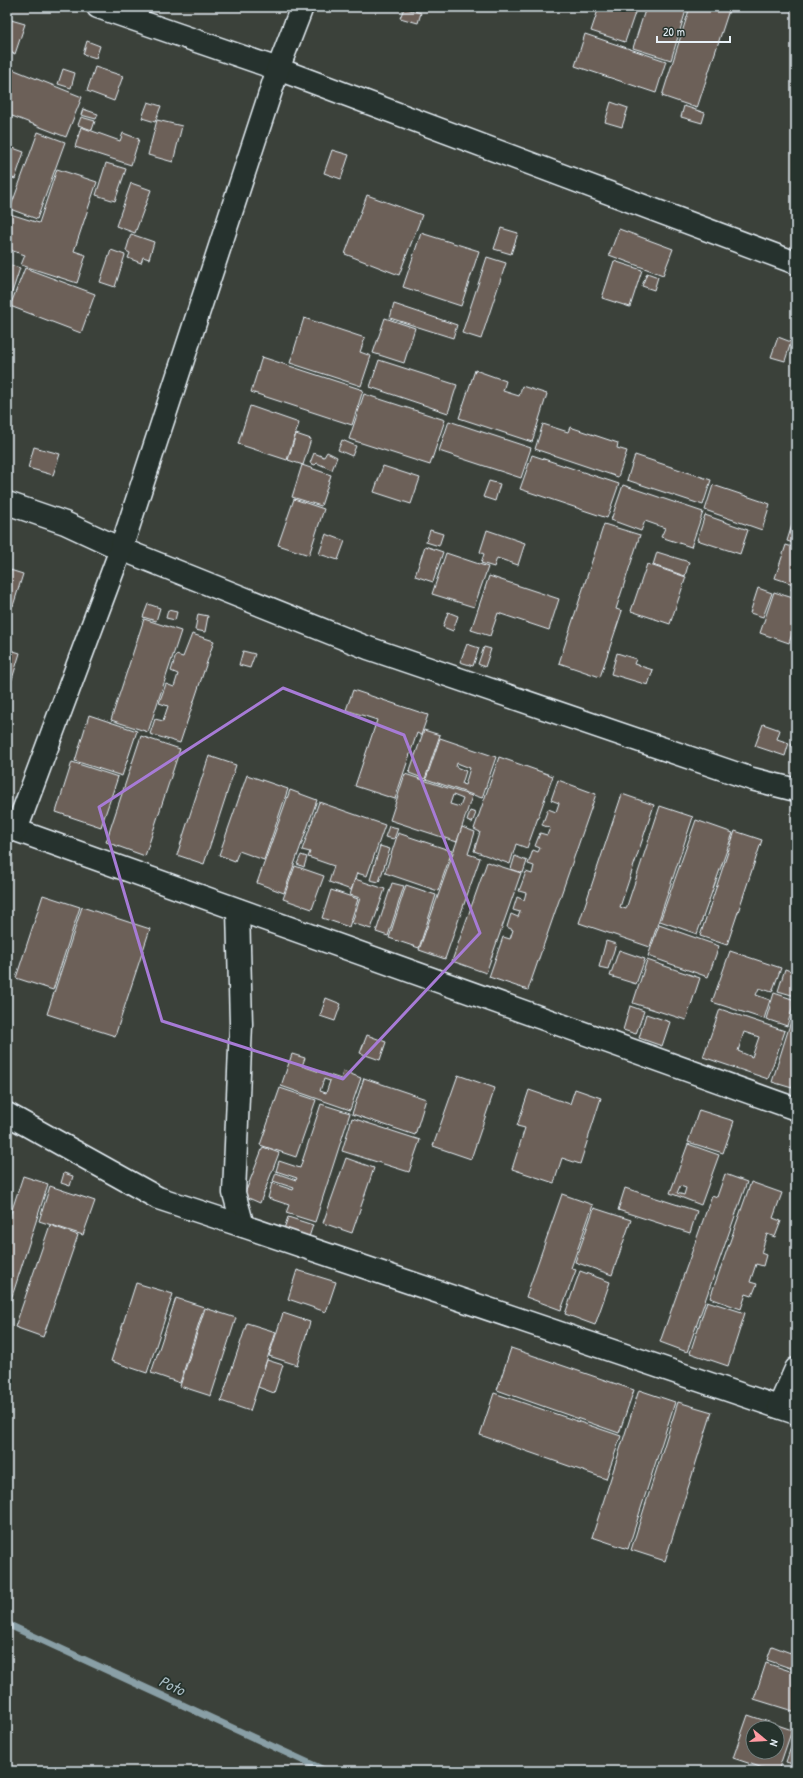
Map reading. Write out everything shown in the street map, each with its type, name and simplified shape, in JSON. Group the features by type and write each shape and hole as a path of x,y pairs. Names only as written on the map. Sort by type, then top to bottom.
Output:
{"street":[{"path":"98,7 278,69 796,262"},
{"path":"302,7 278,69 121,549 11,829 796,1109"},
{"path":"7,502 65,523 121,549 368,648 752,779 796,790"},
{"path":"238,910 241,1024 234,1193 243,1226"},
{"path":"7,1114 158,1198 787,1410 796,1369"}],"highlighted area":[{"path":"283,688 404,735 480,933 343,1079 162,1021 99,807"}],"building":[{"path":"599,7 637,7 625,42 591,31"},
{"path":"646,7 687,7 671,60 633,48"},
{"path":"690,7 730,7 697,108 662,96"},
{"path":"404,8 421,13 418,23 400,18"},
{"path":"11,20 25,24 15,54 7,51 7,31"},
{"path":"585,34 666,61 656,93 575,66"},
{"path":"87,41 100,46 96,58 83,54"},
{"path":"7,67 82,97 66,137 7,114"},
{"path":"95,67 123,76 114,101 87,91"},
{"path":"63,69 75,73 71,88 58,84"},
{"path":"148,102 161,106 155,122 142,118"},
{"path":"611,102 628,108 622,127 605,122"},
{"path":"684,106 705,113 702,123 681,117"},
{"path":"83,109 98,114 96,119 81,115"},
{"path":"81,117 95,121 92,130 78,125"},
{"path":"157,120 182,126 173,162 148,155"},
{"path":"81,127 120,141 123,133 139,139 131,165 75,147"},
{"path":"38,132 65,142 37,219 10,209"},
{"path":"10,147 24,152 15,179 7,176 7,156"},
{"path":"332,150 349,155 341,179 324,173"},
{"path":"106,163 126,169 115,201 96,195"},
{"path":"57,169 97,182 74,251 86,255 77,283 21,265 25,255 7,249 7,213 39,223"},
{"path":"131,183 151,190 135,233 116,226"},
{"path":"367,195 422,215 399,275 345,254"},
{"path":"501,228 518,233 511,254 494,249"},
{"path":"619,229 673,249 663,275 609,255"},
{"path":"421,233 479,251 461,306 403,287"},
{"path":"131,234 154,242 149,259 143,257 141,263 128,258 130,253 126,251"},
{"path":"111,250 125,255 115,287 100,282"},
{"path":"487,257 506,263 481,339 462,333"},
{"path":"614,261 642,270 630,307 602,298"},
{"path":"7,264 20,268 7,308"},
{"path":"25,268 95,294 81,333 10,306"},
{"path":"647,273 658,277 654,290 642,286"},
{"path":"394,304 457,325 453,338 390,318"},
{"path":"304,318 365,338 360,352 371,356 361,386 290,363"},
{"path":"385,318 415,328 404,363 373,353"},
{"path":"778,337 791,342 785,361 771,357"},
{"path":"262,357 363,390 352,425 251,392"},
{"path":"379,360 457,385 448,413 370,387"},
{"path":"475,370 506,381 503,391 519,396 522,386 547,394 532,442 459,418"},
{"path":"364,394 445,420 430,465 349,439"},
{"path":"250,406 299,423 287,460 238,444"},
{"path":"449,421 531,448 521,478 439,451"},
{"path":"543,424 568,432 570,427 618,443 617,448 627,451 618,477 535,449"},
{"path":"296,434 311,439 303,465 288,460"},
{"path":"342,440 356,446 352,456 338,450"},
{"path":"34,447 60,454 53,475 28,468"},
{"path":"327,452 337,457 332,470 317,463 315,465 310,463 314,453 324,457"},
{"path":"532,455 619,484 607,518 520,489"},
{"path":"635,455 711,480 703,505 627,480"},
{"path":"302,465 331,475 321,506 292,497"},
{"path":"383,466 420,478 411,504 374,492"},
{"path":"489,481 500,484 495,501 483,497"},
{"path":"623,485 703,512 691,547 661,537 665,528 645,521 641,531 611,520"},
{"path":"713,485 770,504 762,530 705,510"},
{"path":"294,499 324,509 309,555 278,545"},
{"path":"796,512 796,544 787,541"},
{"path":"705,515 748,530 740,554 697,540"},
{"path":"604,524 640,535 616,609 622,611 600,677 559,663"},
{"path":"430,530 443,534 439,546 426,542"},
{"path":"487,530 525,543 518,565 497,558 494,567 481,563 484,554 480,552"},
{"path":"326,534 345,541 338,560 319,554"},
{"path":"786,545 796,548 796,591 791,590 793,584 775,578"},
{"path":"425,546 443,552 433,582 415,576"},
{"path":"657,552 689,562 685,576 653,565"},
{"path":"446,553 488,567 474,607 432,594"},
{"path":"647,564 686,577 670,624 631,611"},
{"path":"7,569 23,574 13,606 7,604"},
{"path":"489,576 559,599 549,630 498,613 490,636 471,630"},
{"path":"758,588 772,593 763,617 750,613"},
{"path":"774,592 796,599 796,622 789,643 760,633"},
{"path":"148,604 160,608 156,621 143,617"},
{"path":"168,610 177,612 175,620 166,618"},
{"path":"448,612 458,616 453,631 443,627"},
{"path":"198,614 208,616 205,632 195,630"},
{"path":"144,619 181,631 148,732 111,720"},
{"path":"192,634 214,641 180,743 150,734 155,719 163,721 168,706 159,703 166,684 174,687 178,674 171,671 176,655 183,657"},
{"path":"467,644 479,648 473,666 460,662"},
{"path":"484,647 491,649 485,667 478,664"},
{"path":"7,649 20,653 9,689 7,688"},
{"path":"243,651 255,654 250,668 239,665"},
{"path":"617,653 636,659 634,664 653,670 648,685 611,674"},
{"path":"353,690 428,715 421,735 417,733 395,799 355,786 377,720 346,710"},
{"path":"89,715 137,731 122,776 75,761"},
{"path":"763,724 780,730 777,739 789,743 785,756 755,746"},
{"path":"424,730 440,735 425,779 409,773"},
{"path":"796,730 796,748 791,746"},
{"path":"141,736 180,749 145,856 106,842"},
{"path":"440,738 496,757 482,798 426,779","holes":["457,763 470,768 465,785 462,784 466,771 456,767"]},
{"path":"209,756 236,765 204,864 177,855"},
{"path":"499,757 553,776 527,848 516,844 510,864 474,851 480,832 474,829"},
{"path":"72,762 118,777 101,827 56,812"},
{"path":"405,774 472,796 457,842 390,820","holes":["453,795 463,799 460,807 450,804"]},
{"path":"247,775 288,789 264,860 239,851 235,861 219,855"},
{"path":"558,780 596,794 528,990 489,977 503,937 510,939 513,930 507,927 511,914 518,917 520,912 513,910 517,897 524,900 526,893 519,891 526,872 532,874 534,866 528,864 533,850 538,852 540,848 535,846 540,833 547,835 550,828 542,825 548,809 556,812 559,803 551,800"},
{"path":"290,790 317,800 284,893 257,883"},
{"path":"622,794 654,805 620,907 626,909 660,806 693,817 650,947 579,923"},
{"path":"319,802 385,825 367,876 357,873 351,890 329,882 334,866 308,857 310,852 302,850"},
{"path":"470,811 476,813 472,823 467,821"},
{"path":"696,820 733,833 697,934 660,921"},
{"path":"389,826 398,828 394,839 385,837"},
{"path":"462,827 475,832 468,854 480,858 445,959 419,950"},
{"path":"735,831 762,840 727,945 700,936"},
{"path":"398,833 452,851 438,891 385,873"},
{"path":"380,846 390,849 379,882 370,880"},
{"path":"301,855 307,857 304,867 297,864"},
{"path":"515,856 527,861 523,873 511,869"},
{"path":"487,862 521,873 486,973 452,961"},
{"path":"295,866 324,876 312,909 283,899"},
{"path":"355,879 385,889 371,929 352,923 360,898 350,895"},
{"path":"392,883 404,886 388,936 376,932"},
{"path":"406,885 436,895 419,948 389,938"},
{"path":"331,890 358,899 349,927 322,918"},
{"path":"43,895 80,907 53,990 16,978"},
{"path":"82,907 150,929 115,1036 47,1014"},
{"path":"659,925 719,946 708,977 648,956"},
{"path":"606,941 616,944 608,969 599,967"},
{"path":"619,950 645,959 636,984 610,976"},
{"path":"730,951 781,968 772,992 759,988 756,995 770,1000 764,1019 712,1002"},
{"path":"647,960 700,978 686,1020 633,1003"},
{"path":"785,969 796,973 795,996 778,991"},
{"path":"774,993 795,1000 787,1026 766,1019"},
{"path":"326,998 341,1004 335,1021 320,1016"},
{"path":"796,1005 796,1077 792,1088 772,1082"},
{"path":"630,1006 644,1011 636,1034 623,1030"},
{"path":"720,1009 785,1031 768,1079 703,1057","holes":["744,1032 759,1037 752,1057 738,1051"]},
{"path":"646,1014 670,1022 662,1046 639,1038"},
{"path":"367,1035 386,1042 380,1060 360,1053"},
{"path":"292,1054 305,1058 302,1066 341,1079 343,1071 361,1078 350,1110 281,1086","holes":["324,1079 330,1081 326,1093 320,1091"]},
{"path":"458,1075 495,1088 471,1159 433,1146"},
{"path":"364,1078 426,1099 415,1135 352,1114"},
{"path":"280,1088 316,1100 296,1157 260,1145"},
{"path":"575,1089 601,1098 580,1164 562,1158 554,1183 512,1169 525,1128 517,1126 529,1090 570,1104"},
{"path":"321,1104 350,1113 315,1222 286,1213 289,1205 268,1198 272,1183 293,1190 294,1188 273,1181 276,1173 296,1180 297,1178 276,1171 279,1161 300,1168"},
{"path":"699,1110 734,1121 723,1153 688,1142"},
{"path":"352,1118 420,1140 409,1172 342,1151"},
{"path":"688,1144 719,1155 701,1205 670,1193","holes":["680,1186 686,1188 684,1195 677,1193"]},
{"path":"263,1147 279,1153 260,1203 244,1196"},
{"path":"346,1158 374,1168 352,1233 323,1223"},
{"path":"64,1173 73,1176 70,1186 61,1183"},
{"path":"725,1174 747,1182 687,1352 660,1342 712,1195 717,1197"},
{"path":"23,1176 48,1184 7,1312 7,1225"},
{"path":"751,1182 782,1193 773,1218 781,1221 775,1237 767,1234 761,1253 766,1255 763,1266 756,1264 750,1282 757,1284 752,1296 746,1294 741,1309 710,1298"},
{"path":"50,1186 95,1201 83,1235 39,1221"},
{"path":"625,1188 697,1211 690,1233 618,1210"},
{"path":"562,1194 593,1205 571,1268 576,1270 561,1310 526,1297"},
{"path":"594,1208 631,1220 612,1275 575,1262"},
{"path":"288,1217 313,1225 306,1246 281,1238"},
{"path":"50,1225 78,1235 43,1337 15,1327"},
{"path":"297,1270 336,1282 326,1312 288,1299"},
{"path":"580,1271 610,1282 595,1325 565,1314"},
{"path":"136,1283 173,1294 147,1373 111,1361"},
{"path":"176,1298 204,1307 180,1383 151,1373"},
{"path":"707,1301 745,1313 728,1366 690,1353"},
{"path":"205,1308 236,1318 211,1396 180,1386"},
{"path":"283,1313 310,1322 297,1365 269,1356"},
{"path":"247,1323 276,1332 250,1411 221,1401"},
{"path":"511,1348 634,1390 619,1433 497,1390"},
{"path":"267,1360 283,1365 274,1393 258,1387"},
{"path":"639,1390 675,1402 628,1549 592,1537"},
{"path":"494,1393 621,1436 606,1479 480,1435"},
{"path":"678,1402 712,1412 665,1561 631,1550"},
{"path":"772,1646 796,1655 796,1670 767,1660"},
{"path":"766,1663 796,1673 796,1712 754,1699"},
{"path":"748,1715 763,1720 746,1720"},
{"path":"745,1724 745,1760 782,1760 778,1771 772,1771 733,1758"},
{"path":"785,1728 792,1730 785,1750"},
{"path":"796,1732 796,1765 786,1762"}],"waterway":[{"name":"Poto","path":"7,1624 326,1771"}]}
